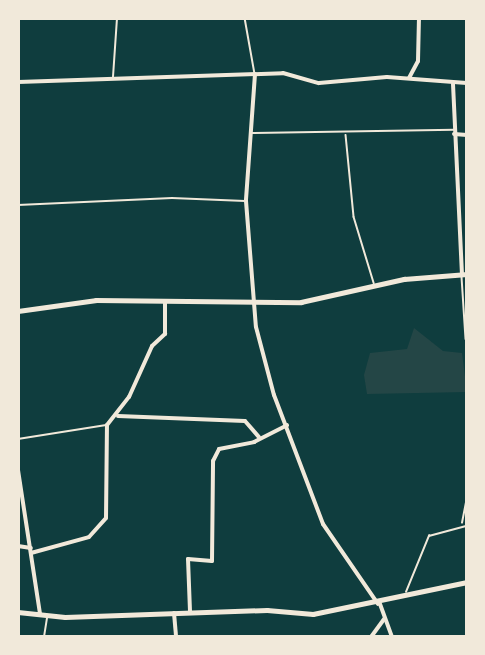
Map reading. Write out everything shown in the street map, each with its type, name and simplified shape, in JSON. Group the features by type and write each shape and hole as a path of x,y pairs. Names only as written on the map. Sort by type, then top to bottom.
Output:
{"street":[{"path":"409,78 418,61 419,18"},
{"path":"255,74 246,201 251,299 274,395 323,524 379,604 392,637"},
{"path":"18,82 112,77 283,74 319,83 409,78 453,84 467,83"},
{"path":"18,311 96,300 251,299 301,302 375,286 464,274 453,84"},
{"path":"454,132 467,135"},
{"path":"18,546 31,550 89,537 106,518 107,425 117,416 152,346 165,334 165,300"},
{"path":"117,416 244,421 259,436"},
{"path":"190,611 188,559 212,561 213,461 219,449 246,445 259,436 286,425"},
{"path":"18,470 40,614"},
{"path":"18,612 47,616 190,611 313,614 379,604 406,593 467,582"},
{"path":"174,613 176,637"},
{"path":"371,637 385,619"}],"lane":[{"path":"112,77 117,18"},
{"path":"245,18 255,74"},
{"path":"251,133 454,132"},
{"path":"346,134 354,217 375,286"},
{"path":"18,205 172,198 246,201"},
{"path":"464,274 466,339"},
{"path":"18,439 107,425"},
{"path":"406,593 429,536 467,526"},
{"path":"44,637 47,616"}],"path":[{"path":"462,527 467,498"}],"shaded area":[{"path":"414,328 443,351 462,353 467,392 367,394 364,375 370,353 407,349"}]}
